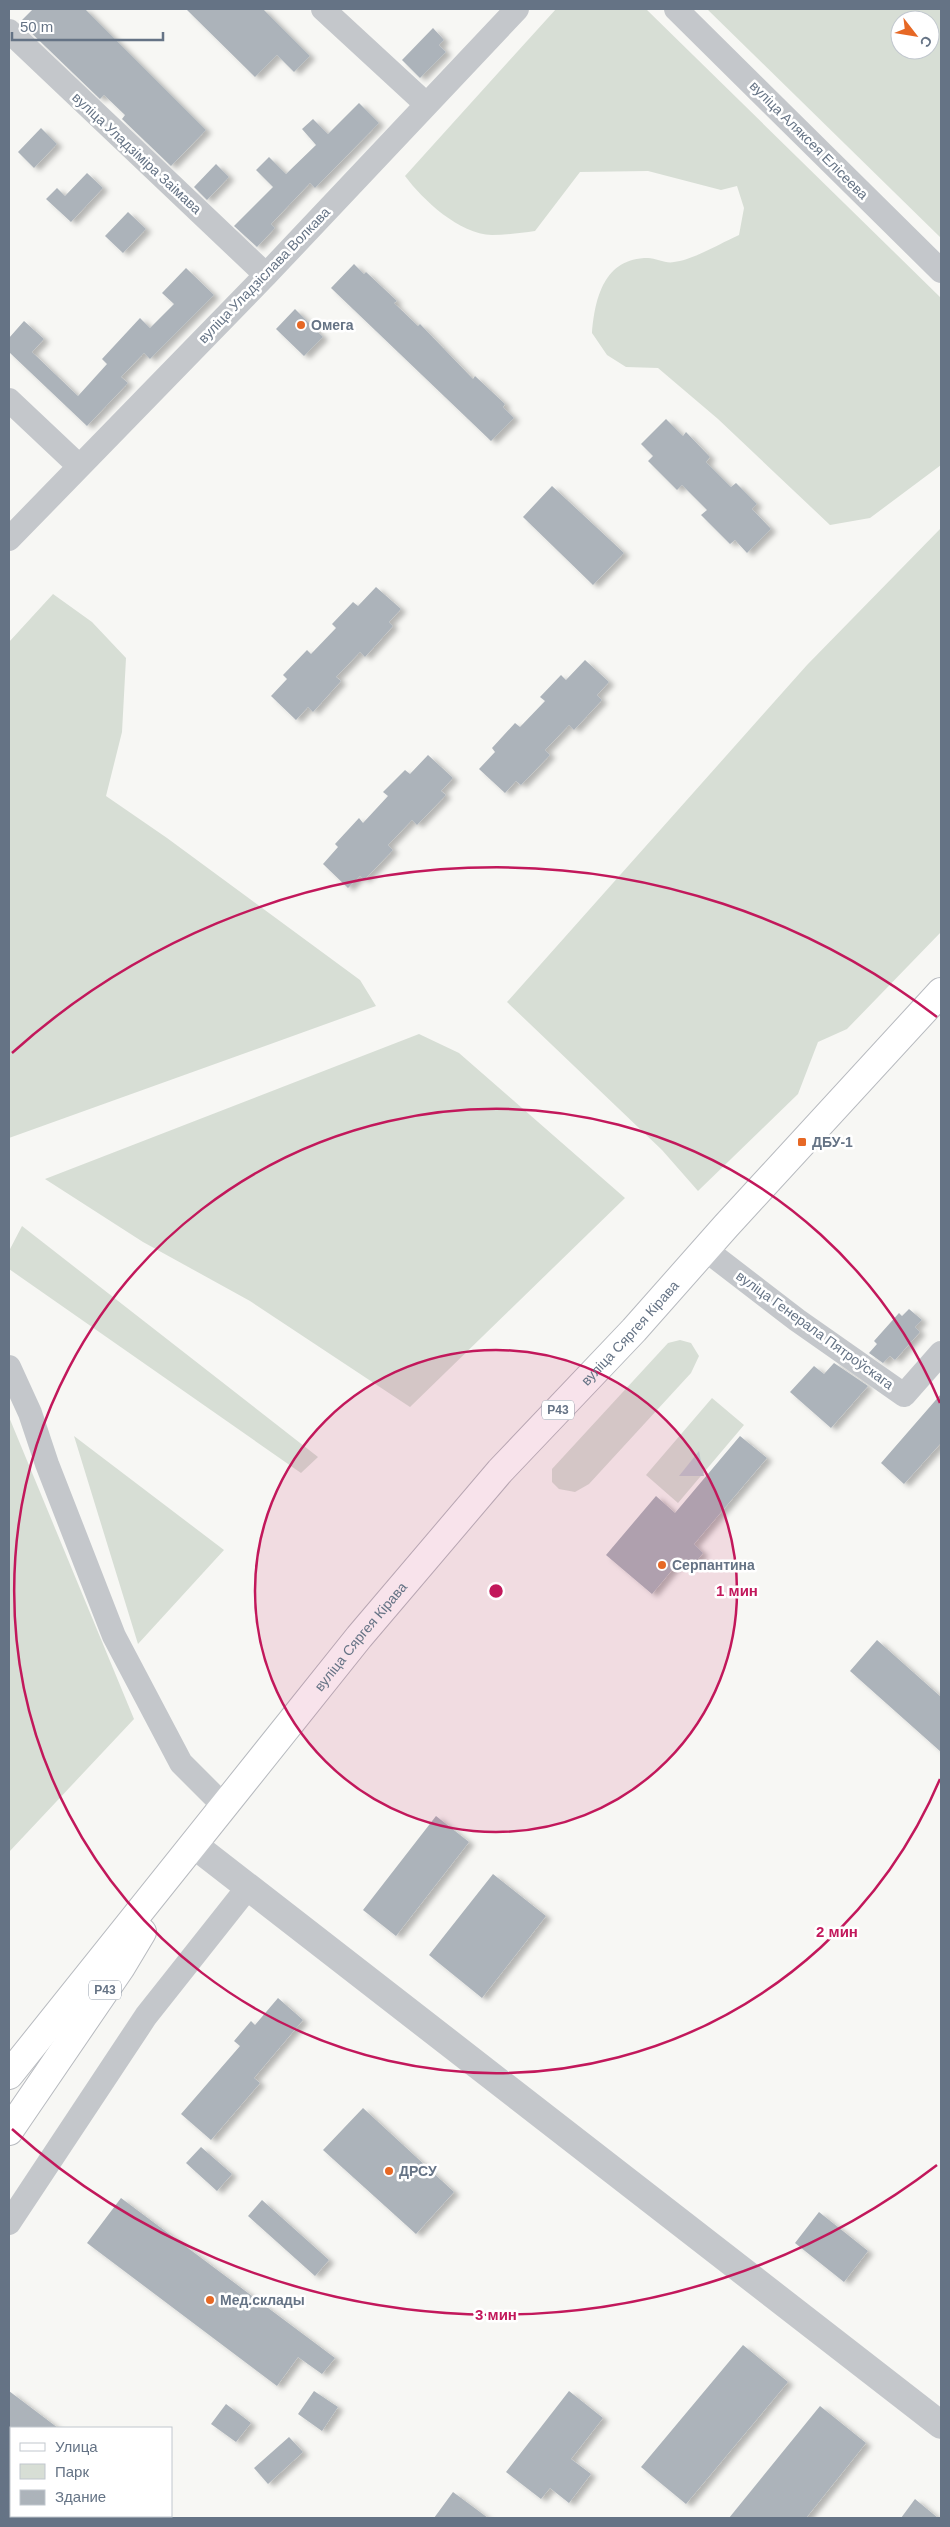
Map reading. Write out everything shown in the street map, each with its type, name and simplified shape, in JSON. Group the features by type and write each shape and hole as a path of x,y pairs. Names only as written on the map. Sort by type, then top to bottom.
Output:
{"main road":[{"name":"вуліца Сяргея Кірава","path":"9,2075 359,1637 500,1471 634,1330 941,992"},
{"name":"вуліца Сяргея Кірава","path":"9,2131 121,1967 194,1845"}],"street":[{"path":"323,9 426,104"},
{"name":"вуліца Уладзіслава Волкава","path":"9,539 266,275 517,9"},
{"name":"вуліца Аляксея Елісеева","path":"676,9 941,271"},
{"name":"вуліца Уладзіміра Заімава","path":"9,31 266,275"},
{"path":"9,400 79,466"},
{"name":"вуліца Генерала Пятроўскага","path":"706,1250 798,1320 904,1395 941,1353"},
{"path":"9,1367 30,1414 47,1464 114,1636 181,1763 224,1806"},
{"path":"194,1845 941,2425"},
{"path":"9,2223 146,2016 249,1886"}],"green space":[{"path":"556,9 646,9 941,298 941,465 870,518 830,525 718,419 658,368 626,367 607,355 592,333 599,294 605,282 621,265 633,260 648,258 668,262 682,261 739,235 744,208 737,186 721,190 648,171 580,172 535,231 492,235 467,229 443,214 405,176"},
{"path":"707,9 941,9 941,238"},
{"path":"941,528 941,932 847,1029 818,1042 798,1094 698,1191 662,1150 507,1002 807,665"},
{"path":"53,594 92,622 126,658 122,732 106,796 167,838 360,980 376,1006 9,1138 9,642"},
{"path":"419,1034 459,1053 625,1198 410,1407 250,1301 143,1242 45,1179"},
{"path":"22,1226 318,1457 301,1473 9,1269 9,1251"},
{"path":"680,1340 691,1343 699,1356 691,1373 589,1484 575,1492 559,1489 552,1482 552,1469 668,1343"},
{"path":"712,1398 744,1425 678,1503 646,1475"},
{"path":"9,1417 134,1719 9,1852"},
{"path":"74,1436 224,1550 138,1644"}],"shaded area":[{"path":"699,1451 704,1476 679,1476"}],"building":[{"path":"33,9 85,9 206,130 171,166 122,119 125,115 104,95 100,99 20,22"},
{"path":"186,9 263,9 310,56 294,72 277,55 255,77"},
{"path":"433,28 444,40 439,45 446,52 420,78 402,60"},
{"path":"359,103 379,123 315,188 310,183 271,224 275,228 257,247 234,226 273,187 256,170 269,157 286,174 316,145 302,129 313,119 328,134"},
{"path":"41,128 57,144 34,168 18,152"},
{"path":"216,164 229,177 207,200 194,187"},
{"path":"87,173 103,188 71,222 46,199 57,188 65,196"},
{"path":"128,212 146,229 123,253 105,236"},
{"path":"354,264 364,274 366,272 397,301 394,303 418,326 420,324 473,379 475,376 505,404 503,407 514,418 491,441 331,288"},
{"path":"186,268 214,295 150,359 144,353 121,377 128,383 87,426 9,352 9,338 24,321 44,339 32,352 78,396 107,364 102,359 140,318 150,328 174,304 162,293"},
{"path":"295,309 323,337 304,356 276,329"},
{"path":"666,419 683,436 686,432 710,457 706,462 731,487 736,483 757,504 752,509 771,529 747,553 735,540 730,544 701,515 707,510 682,485 677,490 648,461 653,456 641,444"},
{"path":"552,486 624,553 593,585 523,517"},
{"path":"376,587 401,609 389,622 393,626 365,657 360,652 336,677 341,681 313,712 308,707 296,720 271,696 287,679 283,675 307,650 311,654 336,628 332,624 353,602 358,606"},
{"path":"585,660 609,682 597,695 602,700 574,730 569,725 545,750 550,755 521,785 516,781 505,793 479,769 495,752 492,748 515,723 520,727 545,701 540,697 561,675 566,680"},
{"path":"428,755 453,778 441,791 446,795 417,825 412,820 388,845 393,850 364,880 360,876 348,888 323,864 338,847 335,844 359,818 363,823 388,796 383,792 405,770 410,774"},
{"path":"909,1309 922,1320 915,1327 920,1332 895,1360 890,1356 883,1363 869,1353 877,1344 874,1341 899,1313 902,1316"},
{"path":"834,1363 868,1386 831,1428 790,1392 814,1366 824,1374"},
{"path":"941,1394 941,1443 904,1484 881,1463"},
{"path":"740,1436 767,1458 694,1544 703,1553 692,1567 682,1558 652,1594 606,1555 656,1496 675,1513"},
{"path":"877,1640 941,1697 941,1752 850,1671"},
{"path":"436,1816 469,1842 396,1936 363,1910"},
{"path":"493,1874 546,1916 482,1998 429,1955"},
{"path":"278,1998 303,2020 254,2078 260,2083 211,2140 181,2114 240,2046 234,2041 251,2021 255,2025"},
{"name":"ДРСУ","path":"363,2108 454,2192 416,2234 323,2150"},
{"path":"201,2147 232,2174 217,2191 186,2163"},
{"name":"Мед.склады","path":"121,2198 335,2358 322,2374 298,2357 277,2386 87,2243"},
{"path":"262,2200 329,2260 315,2276 248,2216"},
{"path":"819,2212 868,2251 844,2282 795,2243"},
{"path":"743,2345 788,2382 686,2504 641,2467"},
{"path":"9,2391 57,2427 10,2427"},
{"path":"314,2391 338,2407 322,2431 298,2414"},
{"path":"569,2391 603,2418 571,2459 591,2474 569,2503 550,2488 541,2499 506,2472"},
{"path":"226,2404 251,2423 236,2442 211,2424"},
{"path":"820,2406 866,2443 806,2518 729,2518"},
{"path":"289,2437 303,2452 268,2484 254,2468"},
{"path":"453,2492 488,2518 434,2518"},
{"path":"915,2499 938,2518 901,2518"}],"place":[{"name":"Омега","path":"301,325"},
{"name":"ДБУ-1","path":"802,1142"},
{"name":"Серпантина","path":"662,1565"},
{"name":"ДРСУ","path":"389,2171"},
{"name":"Мед.склады","path":"210,2300"}]}
